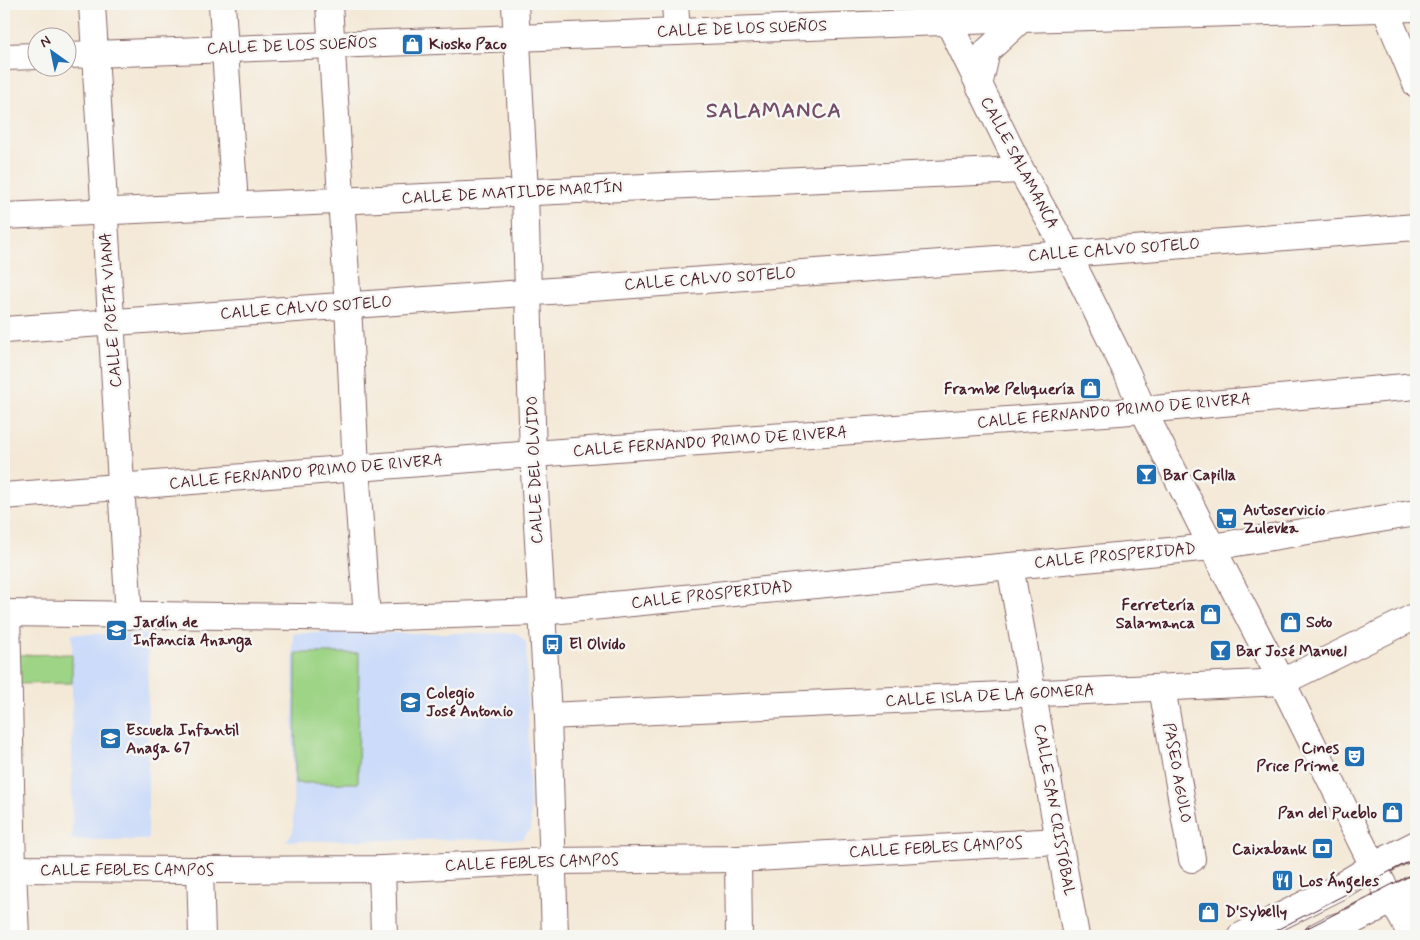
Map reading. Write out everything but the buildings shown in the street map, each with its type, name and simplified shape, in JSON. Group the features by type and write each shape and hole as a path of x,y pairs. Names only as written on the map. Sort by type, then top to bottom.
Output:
{"street":[{"name":"CALLE POETA VIANA","path":"92,4 129,616"},
{"path":"222,4 235,205"},
{"path":"329,4 356,468 367,618"},
{"name":"CALLE DEL OLVIDO","path":"515,4 525,193 533,454 548,716 555,936"},
{"path":"675,4 677,32"},
{"path":"1384,7 1416,84"},
{"name":"CALLE DE LOS SUEÑOS","path":"78,55 677,32 944,13 1416,8"},
{"path":"979,86 987,51 1029,11"},
{"name":"CALLE SALAMANCA","path":"944,13 1021,170 1068,254 1127,373 1143,410 1282,682 1373,866 1412,936"},
{"path":"4,57 28,56"},
{"name":"CALLE DE MATILDE MARTÍN","path":"4,216 1021,170"},
{"name":"CALLE CALVO SOTELO","path":"4,330 1416,228"},
{"name":"CALLE FERNANDO PRIMO DE RIVERA","path":"4,496 533,454 1143,410 1416,386"},
{"name":"CALLE PROSPERIDAD","path":"6,613 367,618 541,612 1212,547 1416,513"},
{"name":"CALLE SAN CRISTÓBAL","path":"1010,566 1076,936"},
{"path":"6,613 8,869 16,936"},
{"name":"CALLE ISLA DE LA GOMERA","path":"548,716 1282,682 1416,616"},
{"name":"PASEO AGULO","path":"1162,688 1192,859"},
{"name":"CALLE FEBLES CAMPOS","path":"8,869 382,869 552,861 738,859 1059,841"},
{"path":"1242,936 1337,888 1373,866 1416,844"},
{"path":"738,859 739,936"},
{"path":"382,869 384,936"},
{"path":"200,870 202,936"},
{"path":"1317,936 1332,928 1351,922 1416,888"}],"shaded area":[{"name":"Colegio José Antonio","path":"293,633 517,633 526,642 531,829 522,839 286,841 293,832"},
{"name":"Escuela Infantil Anaga 67","path":"72,634 148,634 148,840 72,840"}],"green space":[{"path":"296,653 359,653 358,783 295,783"},
{"path":"72,654 72,683 16,684 16,655"}],"tram line":[{"path":"1265,936 1416,858"},
{"path":"1292,936 1416,872"}],"place":[{"name":"Kiosko Paco","path":"413,44"},
{"name":"Frambe Peluquería","path":"1091,389"},
{"name":"Bar Capilla","path":"1147,475"},
{"name":"Autoservicio Zulevka","path":"1227,519"},
{"name":"Ferretería Salamanca","path":"1211,614"},
{"name":"Soto","path":"1290,622"},
{"name":"Jardín de Infancia Ananga","path":"117,631"},
{"name":"El Olvido","path":"553,644"},
{"name":"Bar José Manuel","path":"1220,651"},
{"name":"Colegio José Antonio","path":"410,702"},
{"name":"Escuela Infantil Anaga 67","path":"110,739"},
{"name":"Cines Price Prime","path":"1355,757"},
{"name":"Pan del Pueblo","path":"1393,813"},
{"name":"Caixabank","path":"1323,849"},
{"name":"Los Ángeles","path":"1283,881"},
{"name":"D'Sybelly","path":"1209,912"}],"district":[{"name":"SALAMANCA","path":"774,111"}]}
